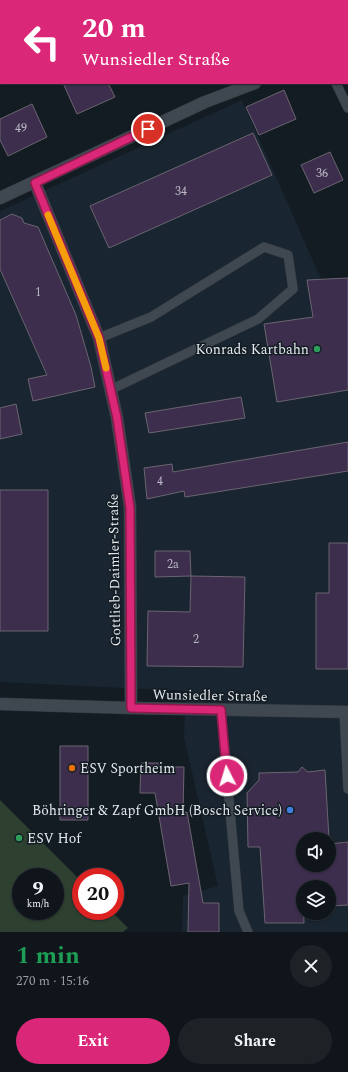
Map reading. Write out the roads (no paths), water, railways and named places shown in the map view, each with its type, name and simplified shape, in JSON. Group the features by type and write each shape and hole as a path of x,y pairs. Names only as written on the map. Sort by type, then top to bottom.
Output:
{"street":[{"path":"0,198 35,183 205,102 252,84"},
{"name":"Gottlieb-Daimler-Straße","path":"35,183 99,338 117,418 130,508 131,708"},
{"name":"Wunsiedler Straße","path":"0,704 346,712"}],"lane":[{"path":"336,84 348,108"},
{"path":"99,338 151,317 264,247 288,255 293,289 258,319 110,390"},
{"path":"221,710 239,911 248,932"},
{"path":"346,712 348,789"}],"place":[{"name":"Konrads Kartbahn","path":"317,349"},
{"name":"ESV Sportheim","path":"72,768"},
{"name":"Böhringer & Zapf GmbH (Bosch Service)","path":"290,810"},
{"name":"ESV Hof","path":"19,838"}]}
